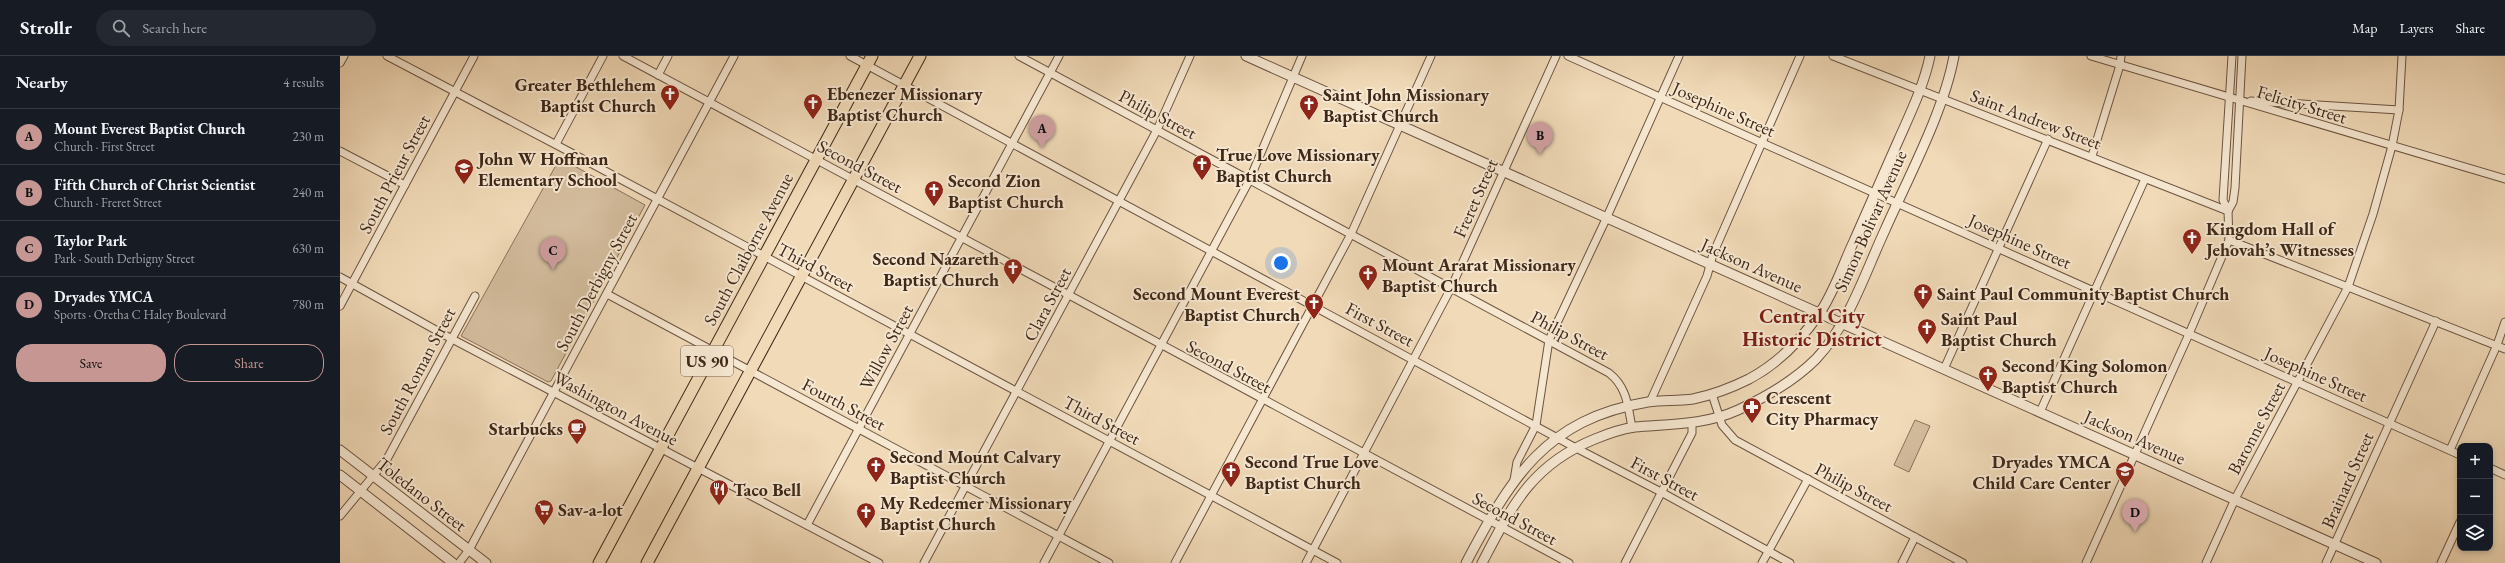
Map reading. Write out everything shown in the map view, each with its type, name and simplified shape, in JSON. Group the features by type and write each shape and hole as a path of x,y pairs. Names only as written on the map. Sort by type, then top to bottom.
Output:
{"main road":[{"name":"US 90","path":"647,563 752,371 920,56"},
{"name":"South Claiborne Avenue","path":"599,563 869,61"}],"street":[{"path":"340,63 344,56"},
{"name":"Third Street","path":"387,56 556,144 1337,563"},
{"name":"South Prieur Street","path":"340,306 474,56"},
{"path":"556,144 603,56"},
{"name":"Second Street","path":"623,56 815,160 962,237 1160,346 1569,563"},
{"path":"658,75 668,56"},
{"name":"South Derbigny Street","path":"459,563 468,550 607,294 734,56"},
{"name":"First Street","path":"850,56 869,61 904,87 1536,425 1576,448 1661,492 1790,563"},
{"name":"Philip Street","path":"1019,56 1248,181 1351,234 1549,340 1616,378 1626,395 1632,428"},
{"name":"Willow Street","path":"807,525 1059,56"},
{"name":"Clara Street","path":"924,563 1157,130 1190,56"},
{"name":"Jackson Avenue","path":"1246,56 1504,171 1606,219 1842,322 2376,563"},
{"path":"1044,563 1248,181 1302,56"},
{"path":"1175,563 1351,234 1401,126 1431,56"},
{"name":"Freret Street","path":"1306,563 1451,288 1556,56"},
{"name":"Josephine Street","path":"1568,56 1999,247 2297,383 2457,454"},
{"path":"1514,480 1517,462 1536,425 1549,340 1606,219 1679,56"},
{"path":"1650,402 1800,56"},
{"name":"Saint Andrew Street","path":"1833,56 2092,156 2145,179 2228,211"},
{"name":"Simon Bolivar Avenue","path":"1466,563 1488,521 1514,480 1538,453 1557,437 1587,420 1628,406 1650,402 1692,399 1712,394 1750,378 1788,352 1820,313 1876,193 1920,90 1930,56"},
{"name":"Simon Bolivar Avenue","path":"1482,563 1501,527 1535,478 1549,464 1576,448 1607,434 1632,428 1692,423 1720,417 1761,398 1796,377 1816,358 1842,322 1897,203 1942,99 1954,56"},
{"name":"Felicity Street","path":"2091,56 2505,179"},
{"path":"2092,156 2120,65 2121,56"},
{"path":"2086,563 2189,334 2229,240 2228,211 2222,200 2232,56"},
{"path":"2228,211 2233,202 2235,188 2242,56"},
{"name":"Baronne Street","path":"2206,563 2235,499 2348,287 2373,214 2392,146 2399,110 2402,56"},
{"path":"2239,101 2399,110"},
{"path":"1944,369 2048,139"},
{"path":"340,151 405,185"},
{"path":"2040,412 2145,179"},
{"path":"2229,240 2505,349"},
{"name":"Washington Avenue","path":"340,277 452,339 879,563"},
{"name":"Fourth Street","path":"607,294 1109,563"},
{"name":"South Roman Street","path":"340,516 387,459 475,296"},
{"name":"Brainard Street","path":"2326,563 2436,321"},
{"path":"2450,450 2497,345 2505,322"},
{"name":"Philip Street","path":"1712,394 1728,434 1735,440 1964,563"},
{"path":"1625,563 1692,434 1692,423"},
{"name":"Toledano Street","path":"340,450 486,563"},
{"path":"2493,469 2505,475"},
{"name":"Toledano Street","path":"340,475 452,563"},
{"path":"1762,563 1808,479"},
{"path":"2441,563 2457,528"},
{"path":"1902,563 1915,537"}],"shaded area":[{"path":"560,158 645,205 551,381 548,382 461,336"},
{"path":"1915,420 1930,426 1909,472 1894,465"}],"place":[{"name":"Greater Bethlehem Baptist Church","path":"670,111"},
{"name":"Ebenezer Missionary Baptist Church","path":"813,120"},
{"name":"Saint John Missionary Baptist Church","path":"1309,121"},
{"name":"Mount Everest Baptist Church","path":"1042,148"},
{"name":"Fifth Church of Christ Scientist","path":"1540,155"},
{"name":"True Love Missionary Baptist Church","path":"1202,181"},
{"name":"John W Hoffman Elementary School","path":"464,185"},
{"name":"Second Zion Baptist Church","path":"934,207"},
{"name":"Kingdom Hall of Jehovah’s Witnesses","path":"2192,255"},
{"name":"Taylor Park","path":"553,270"},
{"name":"Second Nazareth Baptist Church","path":"1013,285"},
{"name":"Mount Ararat Missionary Baptist Church","path":"1368,291"},
{"name":"Saint Paul Community Baptist Church","path":"1923,310"},
{"name":"Second Mount Everest Baptist Church","path":"1314,320"},
{"name":"Saint Paul Baptist Church","path":"1927,345"},
{"name":"Second King Solomon Baptist Church","path":"1988,392"},
{"name":"Crescent City Pharmacy","path":"1752,424"},
{"name":"Starbucks","path":"577,445"},
{"name":"Second Mount Calvary Baptist Church","path":"876,483"},
{"name":"Second True Love Baptist Church","path":"1231,488"},
{"name":"Dryades YMCA Child Care Center","path":"2125,488"},
{"name":"Taco Bell","path":"719,506"},
{"name":"Sav-a-lot","path":"544,526"},
{"name":"My Redeemer Missionary Baptist Church","path":"866,529"},
{"name":"Dryades YMCA","path":"2135,532"}],"district":[{"name":"Central City Historic District","path":"1812,328"}]}
